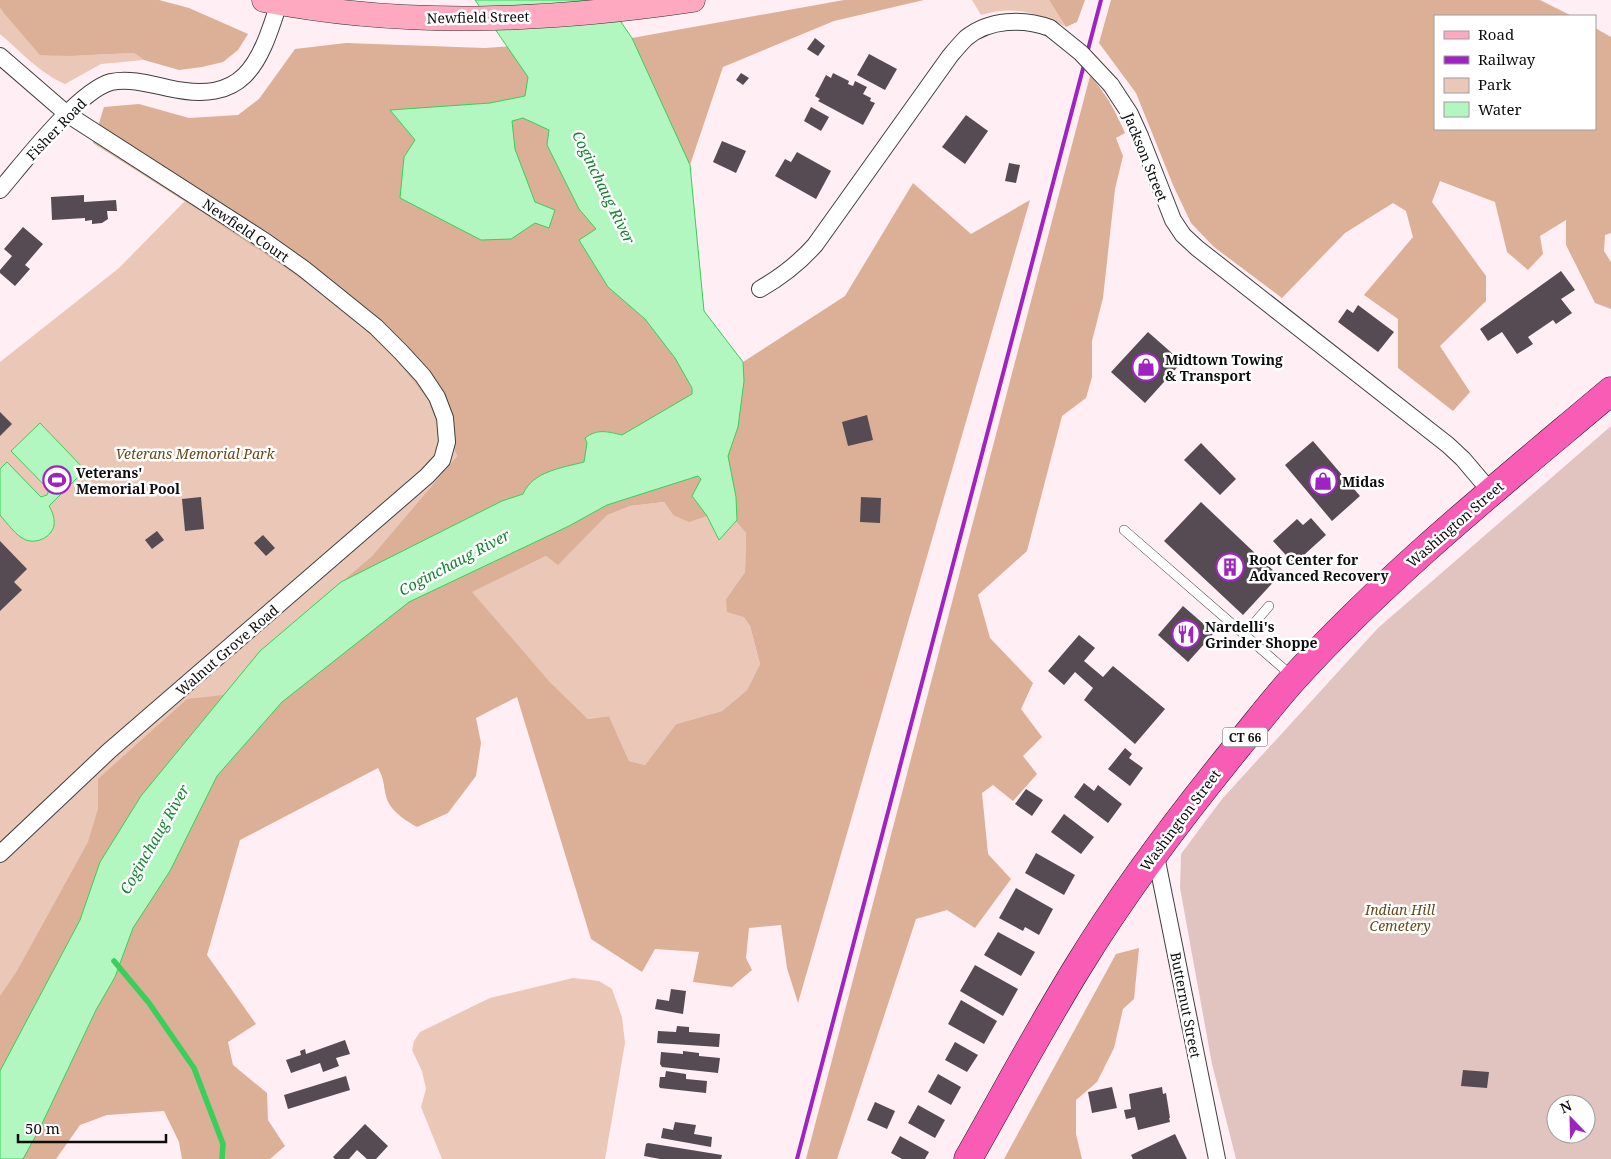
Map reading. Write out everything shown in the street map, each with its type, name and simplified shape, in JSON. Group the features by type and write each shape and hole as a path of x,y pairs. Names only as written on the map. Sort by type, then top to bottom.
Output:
{"highway":[{"name":"Washington Street","path":"968,1159 1046,1020 1080,964 1155,851 1196,797 1294,678 1378,592 1491,492 1611,391"}],"main road":[{"name":"Newfield Street","path":"271,2 410,18 494,19 571,15 693,0"}],"street":[{"name":"Fisher Road","path":"0,190 67,114 93,92 111,82 139,82 189,92 206,93 226,89 243,78 257,59 267,40 271,2"},
{"name":"Jackson Street","path":"760,289 801,261 815,245 950,56 967,37 987,27 1007,22 1031,22 1050,28 1082,53 1111,84 1130,114 1168,212 1183,235 1196,248 1448,445 1463,459 1491,492"},
{"name":"Newfield Court","path":"0,56 67,114 266,242 319,280 376,327 423,376 437,397 445,418 447,442"},
{"name":"Walnut Grove Road","path":"0,854 116,746 428,476 442,460 447,442"},
{"name":"Butternut Street","path":"1155,851 1217,1159"}],"lane":[{"path":"1124,530 1294,678"},
{"path":"1244,635 1269,606"}],"green space":[{"path":"972,0 1049,0 1066,27 1035,14 1025,12 1004,11 981,15"},
{"path":"0,8 3,12 70,56 134,53 144,60 101,64 65,84 39,68 0,34"},
{"name":"Veterans Memorial Park","path":"185,201 302,280 342,310 378,343 411,377 437,415 457,456 372,556 260,651 0,1071 0,362 119,268"},
{"name":"Indian Hill Cemetery","path":"1611,426 1611,1159 1236,1159 1212,1064 1180,888 1181,854 1222,799 1378,628"},
{"path":"664,502 673,515 707,516 719,540 737,520 746,533 745,572 726,599 745,617 750,626 760,664 747,690 722,711 676,724 645,765 629,761 609,716 588,719 549,681 471,592 546,556 558,564 607,514 630,506"},
{"path":"573,978 599,981 612,989 622,1017 625,1043 605,1159 442,1159 421,1107 426,1089 422,1071 412,1050 414,1041 420,1032 490,998"}],"shaded area":[{"path":"0,0 159,0 189,8 248,34 238,50 223,62 179,70 144,60 134,53 70,56 40,55 0,8"},
{"path":"844,0 924,0 834,21 723,67 690,165 704,311 743,362 845,296 913,183 971,234 1030,200 798,1003 787,968 781,925 749,928 746,958 752,970 732,987 693,982 699,952 655,949 642,972 591,939 517,697 476,718 481,743 476,776 448,813 417,827 408,822 394,810 388,801 383,779 378,768 240,840 207,955 256,1024 228,1042 233,1065 267,1093 268,1120 285,1146 270,1159 182,1159 179,1142 164,1111 107,1115 80,1125 56,1159 0,1159 0,996 17,971 88,842 98,809 98,779 187,699 224,695 260,651 372,556 457,456 440,421 419,388 363,328 298,277 265,254 93,143 104,107 139,104 189,118 238,115 259,99 295,49 346,43 485,48 632,38","holes":["664,502 673,515 689,522 707,516 719,540 736,521 746,533 745,572 726,599 727,612 744,617 750,626 760,664 747,690 722,711 676,724 645,765 629,761 609,716 588,719 549,681 472,592 546,556 558,565 607,515 630,506"]},
{"path":"1049,0 1085,0 1077,22 1066,27"},
{"path":"1111,0 1540,0 1570,15 1434,15 1434,130 1596,130 1596,29 1611,37 1611,233 1605,235 1604,251 1611,262 1611,309 1595,303 1566,245 1566,220 1540,236 1543,254 1528,270 1507,252 1495,202 1440,181 1432,202 1486,276 1486,301 1440,346 1470,392 1453,411 1398,368 1398,319 1364,295 1413,237 1406,211 1393,203 1345,233 1282,298 1214,247 1191,223 1173,185 1136,93 1099,43"},
{"path":"1090,76 1110,103 1125,133 1116,138 1123,156 1115,189 1103,298 1092,341 1092,377 1086,398 1062,416 1027,551 978,595 990,638 1033,683 1021,709 1042,737 1023,756 1037,774 1013,801 993,785 982,793 988,854 1011,879 975,928 947,910 916,919 837,1159 806,1159"},
{"path":"1139,948 1134,999 1123,1009 1114,1048 1097,1082 1076,1100 1076,1134 1082,1159 1004,1159 1116,954"}],"water":[{"name":"Coginchaug River","path":"475,0 606,0 632,38 690,165 704,311 743,362 744,381 738,427 728,456 736,497 737,520 719,540 707,516 692,496 701,479 698,476 607,505 569,526 409,602 282,702 217,776 170,871 133,928 115,977 96,1010 40,1128 23,1159 0,1159 0,1071 80,920 100,862 141,796 260,651 341,582 502,501 523,494 528,486 541,475 584,462 587,443 585,438 590,435 603,432 622,435 692,394 692,388 675,358 645,319 608,287 579,240 596,229 579,209 547,145 549,130 523,118 512,121 515,149 535,202 555,210 549,228 535,223 511,239 481,240 400,198 404,157 415,140 390,110 490,103 525,96 528,77"},
{"name":"Veterans' Memorial Pool","path":"40,423 85,470 49,506 54,522 50,533 39,540 30,541 19,536 0,515 0,469 7,462 41,497 47,495 49,490 11,451"}],"building":[{"path":"815,38 825,46 818,56 807,49"},
{"path":"869,54 897,69 885,90 857,75"},
{"path":"741,73 749,78 743,85 736,80"},
{"path":"833,73 849,81 848,84 853,86 855,81 867,87 863,94 871,98 870,101 875,103 863,125 818,101 820,99 815,96 826,75 831,78"},
{"path":"811,107 829,117 821,131 804,121"},
{"path":"966,115 988,131 965,164 942,147"},
{"path":"722,141 746,151 736,173 713,162"},
{"path":"797,152 831,171 816,199 775,176 785,159 791,162"},
{"path":"1009,163 1020,165 1016,183 1005,181"},
{"path":"84,195 84,202 116,200 117,211 107,211 108,219 102,223 92,224 92,220 85,221 85,218 52,220 51,197"},
{"path":"23,227 43,244 25,265 30,269 15,286 0,273 0,270 12,256 4,249"},
{"path":"1561,271 1575,290 1561,299 1572,313 1556,324 1553,320 1528,337 1533,344 1517,354 1502,332 1488,341 1480,329"},
{"path":"1358,305 1394,332 1378,352 1338,322 1347,309 1353,313"},
{"name":"Midtown Towing & Transport","path":"1148,332 1182,362 1145,403 1111,372"},
{"path":"0,412 12,424 0,436"},
{"path":"867,415 873,440 848,446 842,422"},
{"name":"Midas","path":"1313,441 1360,496 1332,521 1285,465"},
{"path":"1201,443 1236,479 1220,495 1184,460"},
{"path":"201,497 204,529 185,531 182,499"},
{"path":"861,497 881,498 880,523 860,522"},
{"name":"Root Center for Advanced Recovery","path":"1201,502 1279,576 1243,615 1164,541"},
{"path":"1311,518 1326,535 1294,564 1273,541 1297,519 1303,525"},
{"path":"157,531 164,540 152,549 145,540"},
{"path":"263,535 275,548 266,556 254,543"},
{"path":"0,541 27,569 14,582 22,590 0,611"},
{"name":"Nardelli's Grinder Shoppe","path":"1183,606 1214,633 1188,662 1158,635"},
{"path":"1079,635 1095,648 1084,661 1103,677 1113,666 1165,709 1135,744 1084,700 1093,688 1075,672 1064,685 1048,671"},
{"path":"1125,748 1132,754 1129,758 1143,768 1130,786 1108,769"},
{"path":"1084,783 1094,791 1098,785 1122,804 1108,823 1074,797"},
{"path":"1026,789 1043,800 1032,816 1015,804"},
{"path":"1064,814 1094,837 1081,854 1051,832"},
{"path":"1036,853 1075,875 1064,895 1025,873"},
{"path":"1016,888 1053,909 1039,935 1025,927 1023,931 999,918"},
{"path":"998,932 1035,952 1021,976 984,955"},
{"path":"975,965 1018,989 1003,1016 960,991"},
{"path":"671,989 686,991 683,1014 655,1009 657,999 669,1001"},
{"path":"961,1000 997,1021 984,1044 948,1024"},
{"path":"677,1026 689,1027 689,1032 720,1034 719,1047 657,1043 658,1031 676,1032"},
{"path":"345,1040 350,1054 336,1058 339,1066 323,1072 320,1063 291,1073 286,1060 301,1055 300,1051 305,1049 306,1054"},
{"path":"955,1042 978,1055 967,1072 945,1060"},
{"path":"683,1051 699,1053 699,1056 720,1058 718,1073 662,1067 660,1064 661,1052 683,1054"},
{"path":"1463,1070 1489,1072 1487,1088 1461,1086"},
{"path":"666,1071 686,1074 686,1079 707,1081 706,1093 660,1088 660,1077 665,1077"},
{"path":"938,1074 961,1087 951,1105 928,1092"},
{"path":"346,1076 350,1090 288,1109 284,1095"},
{"path":"1112,1087 1117,1108 1092,1113 1088,1092"},
{"path":"1162,1087 1163,1094 1166,1093 1170,1122 1138,1130 1135,1117 1126,1119 1124,1110 1131,1109 1129,1094"},
{"path":"875,1102 895,1111 887,1129 867,1120"},
{"path":"918,1105 945,1120 935,1138 908,1123"},
{"path":"675,1122 696,1125 694,1134 712,1137 711,1147 661,1138 663,1128 673,1130"},
{"path":"365,1124 388,1146 376,1159 367,1159 357,1150 349,1159 335,1159 333,1157"},
{"path":"1175,1134 1187,1159 1133,1159 1131,1155"},
{"path":"900,1136 929,1152 925,1159 902,1159 891,1153"},
{"path":"646,1144 722,1155 721,1159 660,1159 644,1156"}],"waterway":[{"path":"114,961 149,1003 194,1068 223,1144 222,1159"}],"railway":[{"path":"797,1159 1101,0"}],"place":[{"name":"Midtown Towing & Transport","path":"1146,367"},
{"name":"Veterans' Memorial Pool","path":"57,480"},
{"name":"Midas","path":"1323,481"},
{"name":"Root Center for Advanced Recovery","path":"1230,567"},
{"name":"Nardelli's Grinder Shoppe","path":"1186,634"}]}
